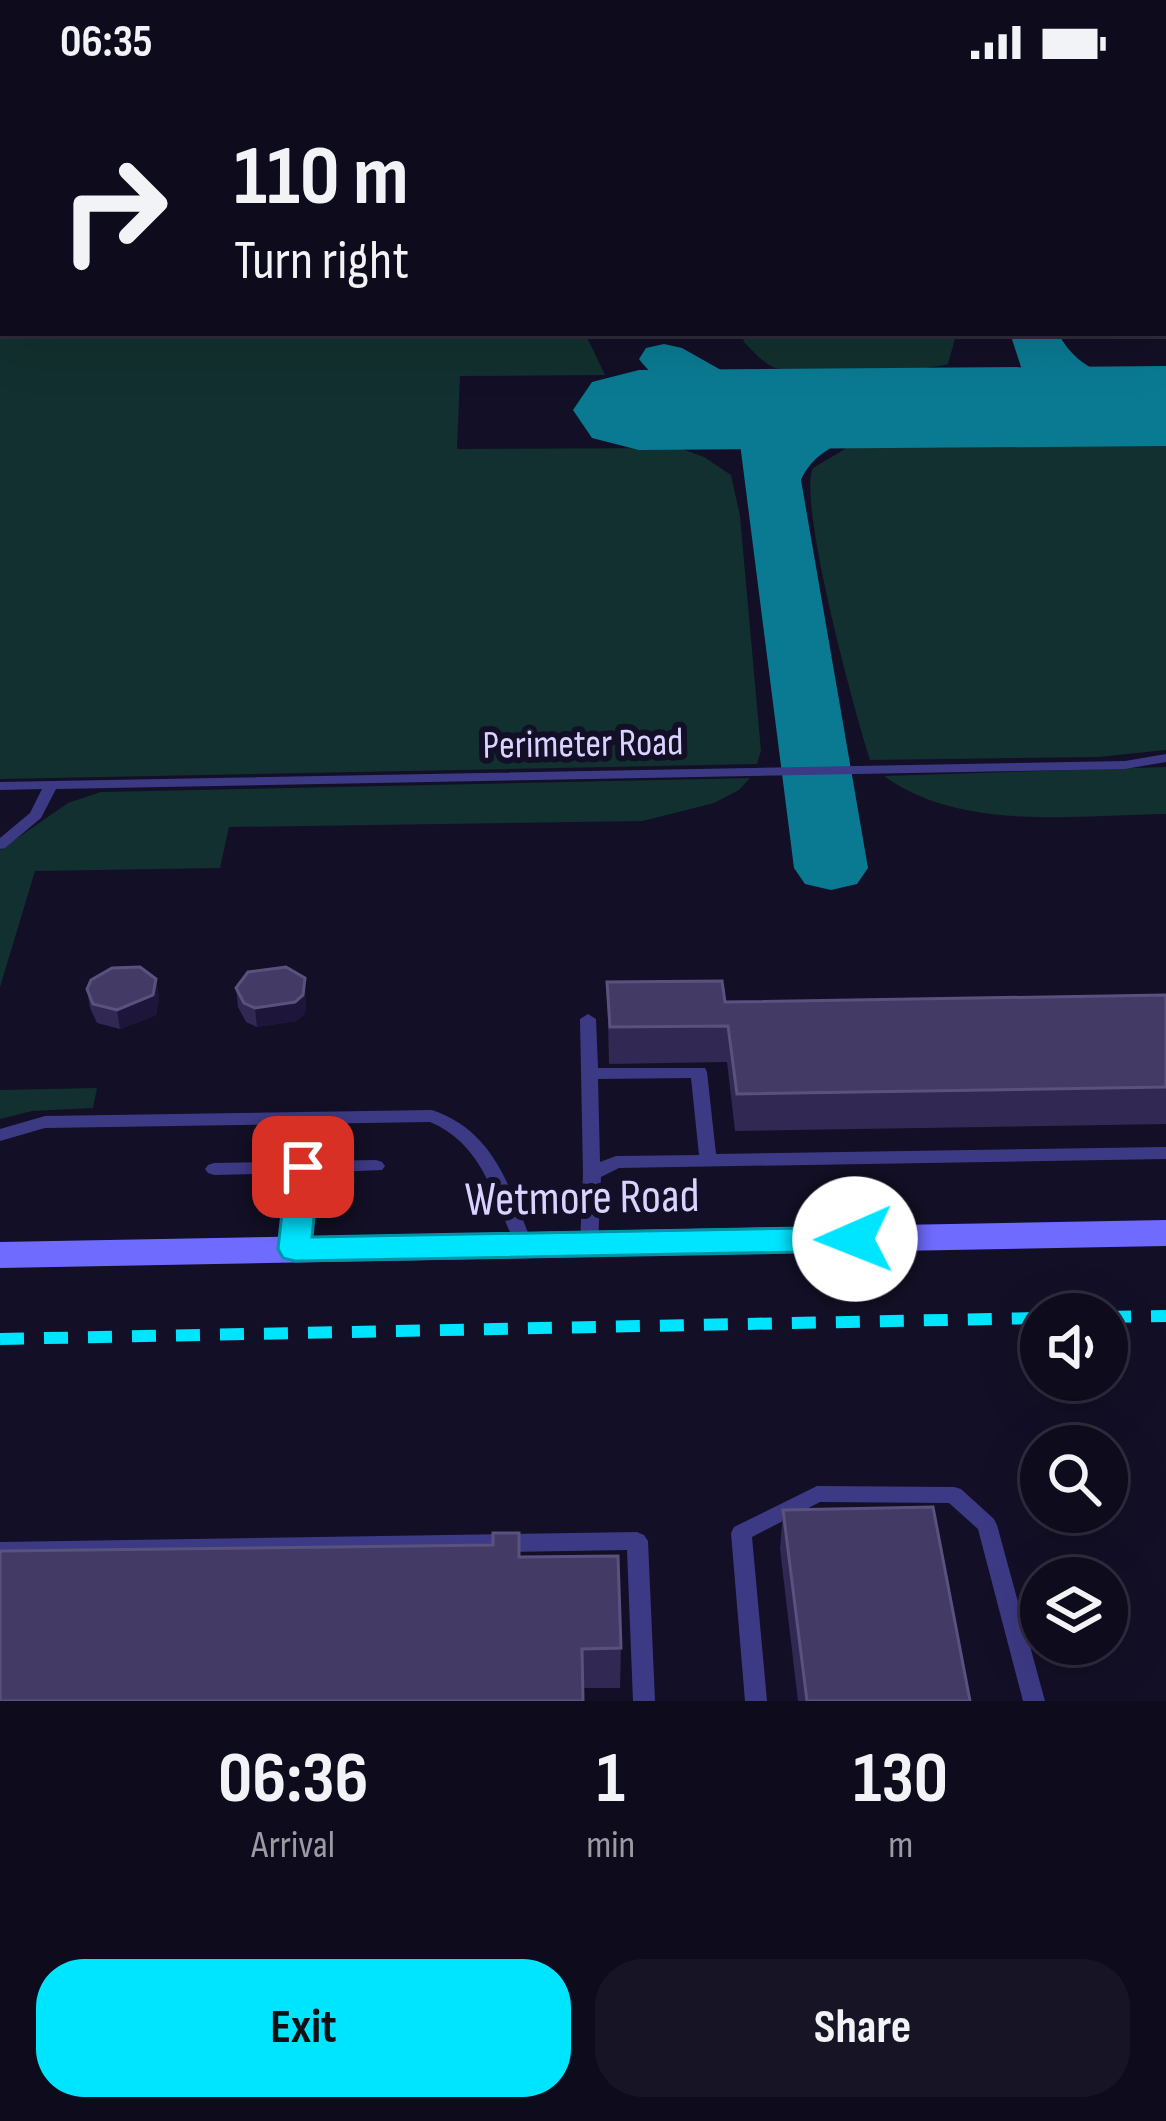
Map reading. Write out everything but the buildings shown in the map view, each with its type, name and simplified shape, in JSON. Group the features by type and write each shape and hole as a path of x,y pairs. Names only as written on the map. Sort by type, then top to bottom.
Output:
{"main road":[{"name":"Wetmore Road","path":"0,1255 1166,1233"}],"lane":[{"name":"Perimeter Road","path":"0,786 1101,765 1166,758"},
{"path":"0,845 36,815 51,785"},
{"path":"588,1019 589,1244"},
{"path":"590,1075 699,1072 708,1160"},
{"path":"0,1135 45,1122 432,1116 452,1122 482,1150 524,1245"},
{"path":"592,1174 616,1162 1166,1154"},
{"path":"214,1168 376,1166"},
{"path":"295,1249 303,1167"},
{"path":"756,1701 741,1533 817,1494 954,1495 987,1525 1034,1701"},
{"path":"0,1551 637,1541 644,1701"}],"green space":[{"path":"0,336 586,336 605,375 460,376 457,449 679,448 731,475 740,516 761,751 757,764 0,779"},
{"path":"746,336 955,339 948,364 829,373 771,366 743,341"},
{"path":"1166,444 1166,750 1098,757 870,760 820,564 810,488 813,468 850,446"},
{"path":"1166,767 1166,814 983,813 914,794 884,776"},
{"path":"750,778 714,803 643,821 229,827 220,868 35,871 0,987 0,850 68,803 101,792"},
{"path":"97,1088 93,1108 32,1111 0,1119 0,1090"}],"taxiway":[{"path":"1035,336 1049,365"},
{"path":"664,359 728,395 797,409"},
{"path":"968,407 1021,394 1046,377 1049,365"},
{"path":"1049,365 1088,388 1166,405"},
{"path":"773,480 794,449 811,438 853,421 914,408"},
{"path":"762,409 773,480"},
{"path":"773,480 831,868"}],"runway":[{"path":"639,410 1166,406"}],"railway":[{"path":"1128,1317 1166,1316"},
{"path":"0,1339 1020,1318"}],"route":[{"path":"303,1167 295,1249 855,1239"}]}
